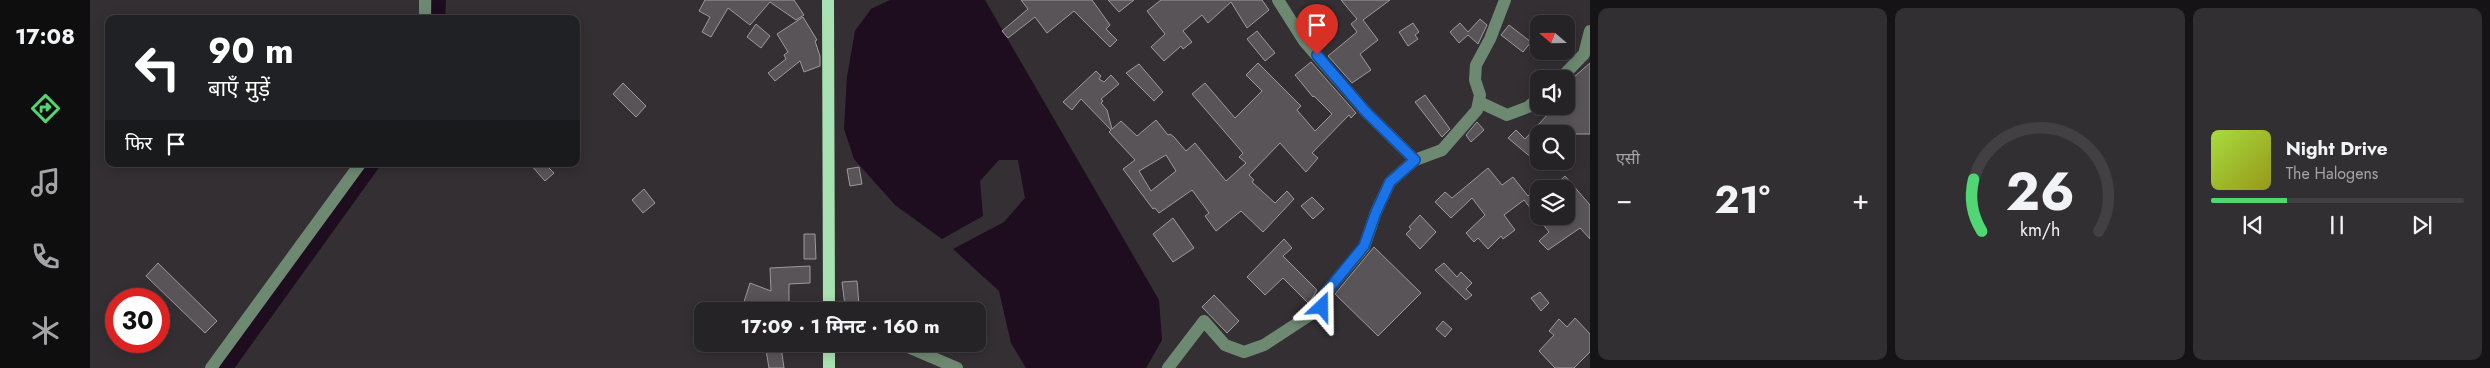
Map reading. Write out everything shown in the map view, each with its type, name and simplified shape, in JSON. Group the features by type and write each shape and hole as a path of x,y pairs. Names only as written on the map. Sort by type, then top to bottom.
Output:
{"main road":[{"path":"828,0 829,302"},
{"path":"829,352 829,368"}],"street":[{"path":"425,0 425,15"},
{"path":"1278,0 1304,41 1366,112 1415,160"},
{"path":"1168,368 1204,321 1225,345 1244,352 1264,345 1322,307 1323,296 1364,246 1376,212 1390,182 1415,160 1442,150 1477,110 1480,95 1474,80 1476,65 1490,39 1505,0"},
{"path":"1569,70 1584,54 1590,31"},
{"path":"1479,102 1508,115 1530,105"},
{"path":"210,368 358,167"},
{"path":"920,352 957,368"}],"shaded area":[{"path":"890,0 985,0 1159,300 1162,340 1146,368 1026,368 1011,343 999,291 953,249 1004,222 1025,198 1018,160 999,160 980,181 983,216 942,239 895,205 854,159 844,129 847,77 855,31 871,9"}],"building":[{"path":"705,0 794,0 804,15 796,20 770,2 750,25 728,8 711,37 702,32 710,17 699,11"},
{"path":"1021,0 1092,0 1110,25 1106,29 1117,40 1110,47 1074,11 1047,33 1035,17 1008,38 1002,31 1028,9"},
{"path":"1108,0 1134,0 1119,12"},
{"path":"1161,0 1262,0 1269,10 1247,28 1231,2 1208,23 1202,15 1183,31 1192,42 1183,49 1181,46 1164,61 1151,47 1165,34 1147,11"},
{"path":"1341,0 1390,0 1363,20 1378,40 1360,54 1371,70 1352,83 1328,56 1357,32 1351,24 1357,19"},
{"path":"803,17 817,40 815,41 820,56 820,66 804,72 800,61 775,81 768,73 786,59 784,55 788,52 777,34"},
{"path":"1480,19 1487,25 1478,44 1468,35 1459,43 1450,32 1460,23 1468,32"},
{"path":"1413,23 1419,32 1415,35 1418,39 1408,46 1399,32"},
{"path":"756,24 770,36 761,48 747,37"},
{"path":"1509,25 1530,41 1530,43 1523,52 1501,35"},
{"path":"1257,31 1275,53 1265,61 1247,39"},
{"path":"1311,62 1356,113 1351,118 1349,115 1312,153 1318,158 1306,172 1280,143 1249,175 1254,180 1252,182 1275,203 1287,191 1294,199 1263,232 1241,211 1216,231 1205,216 1209,213 1192,190 1159,213 1155,208 1153,209 1123,169 1135,160 1109,132 1111,130 1081,99 1072,110 1063,102 1096,71 1101,76 1099,79 1104,82 1111,75 1119,84 1101,99 1103,101 1101,103 1107,110 1112,129 1121,121 1137,136 1156,120 1168,135 1170,134 1174,137 1186,151 1195,143 1226,181 1246,163 1239,157 1243,153 1192,94 1205,83 1235,118 1262,91 1246,75 1258,63 1301,106 1297,110 1315,131 1332,114 1313,97 1295,75","holes":["1166,155 1176,171 1151,191 1139,171"]},
{"path":"1590,63 1590,134 1575,134 1575,125 1538,125 1547,115 1575,115 1575,76"},
{"path":"1139,64 1163,92 1154,101 1126,73"},
{"path":"623,83 646,106 636,117 613,94"},
{"path":"1425,95 1450,129 1442,137 1415,102"},
{"path":"1477,122 1484,130 1471,142 1466,135"},
{"path":"1516,130 1525,139 1530,134 1530,156 1508,138"},
{"path":"533,167 548,167 554,173 545,181"},
{"path":"859,167 862,184 850,186 847,169"},
{"path":"1488,168 1502,185 1513,177 1528,196 1530,194 1530,208 1524,200 1504,215 1515,230 1503,239 1501,236 1488,249 1478,238 1474,242 1466,233 1485,215 1472,198 1451,218 1435,202 1445,192 1452,198"},
{"path":"1575,188 1590,205 1590,239 1580,228 1548,250 1539,241 1549,232 1544,225 1575,225"},
{"path":"644,189 655,203 643,213 632,200"},
{"path":"1312,197 1324,209 1313,219 1301,206"},
{"path":"1420,215 1436,232 1420,249 1406,234 1411,229 1409,227"},
{"path":"1173,218 1194,248 1173,262 1153,234"},
{"path":"804,234 815,234 816,259 804,259"},
{"path":"1284,239 1292,248 1283,256 1317,290 1309,304 1283,278 1265,295 1247,277"},
{"path":"1374,247 1421,293 1378,336 1335,294"},
{"path":"158,263 217,321 205,333 170,299 170,288 158,288 146,276"},
{"path":"1444,263 1457,277 1461,272 1472,283 1466,289 1472,295 1466,300 1435,270"},
{"path":"810,266 810,283 789,284 789,302 744,302 750,283 771,291 770,268"},
{"path":"857,281 859,302 844,302 842,282"},
{"path":"1540,292 1549,303 1541,311 1531,298"},
{"path":"1214,295 1239,321 1227,333 1202,307"},
{"path":"1575,318 1590,334 1590,352 1574,368 1555,368 1539,351 1554,335 1549,331 1559,319 1567,327"},
{"path":"1443,321 1452,329 1445,337 1436,329"},
{"path":"766,352 782,352 784,368 769,368"}],"waterway":[{"path":"438,15 439,0"},
{"path":"226,368 371,167"}],"route":[{"path":"1317,55 1366,112 1415,160 1390,182 1376,212 1364,246 1323,296 1322,307"}]}
